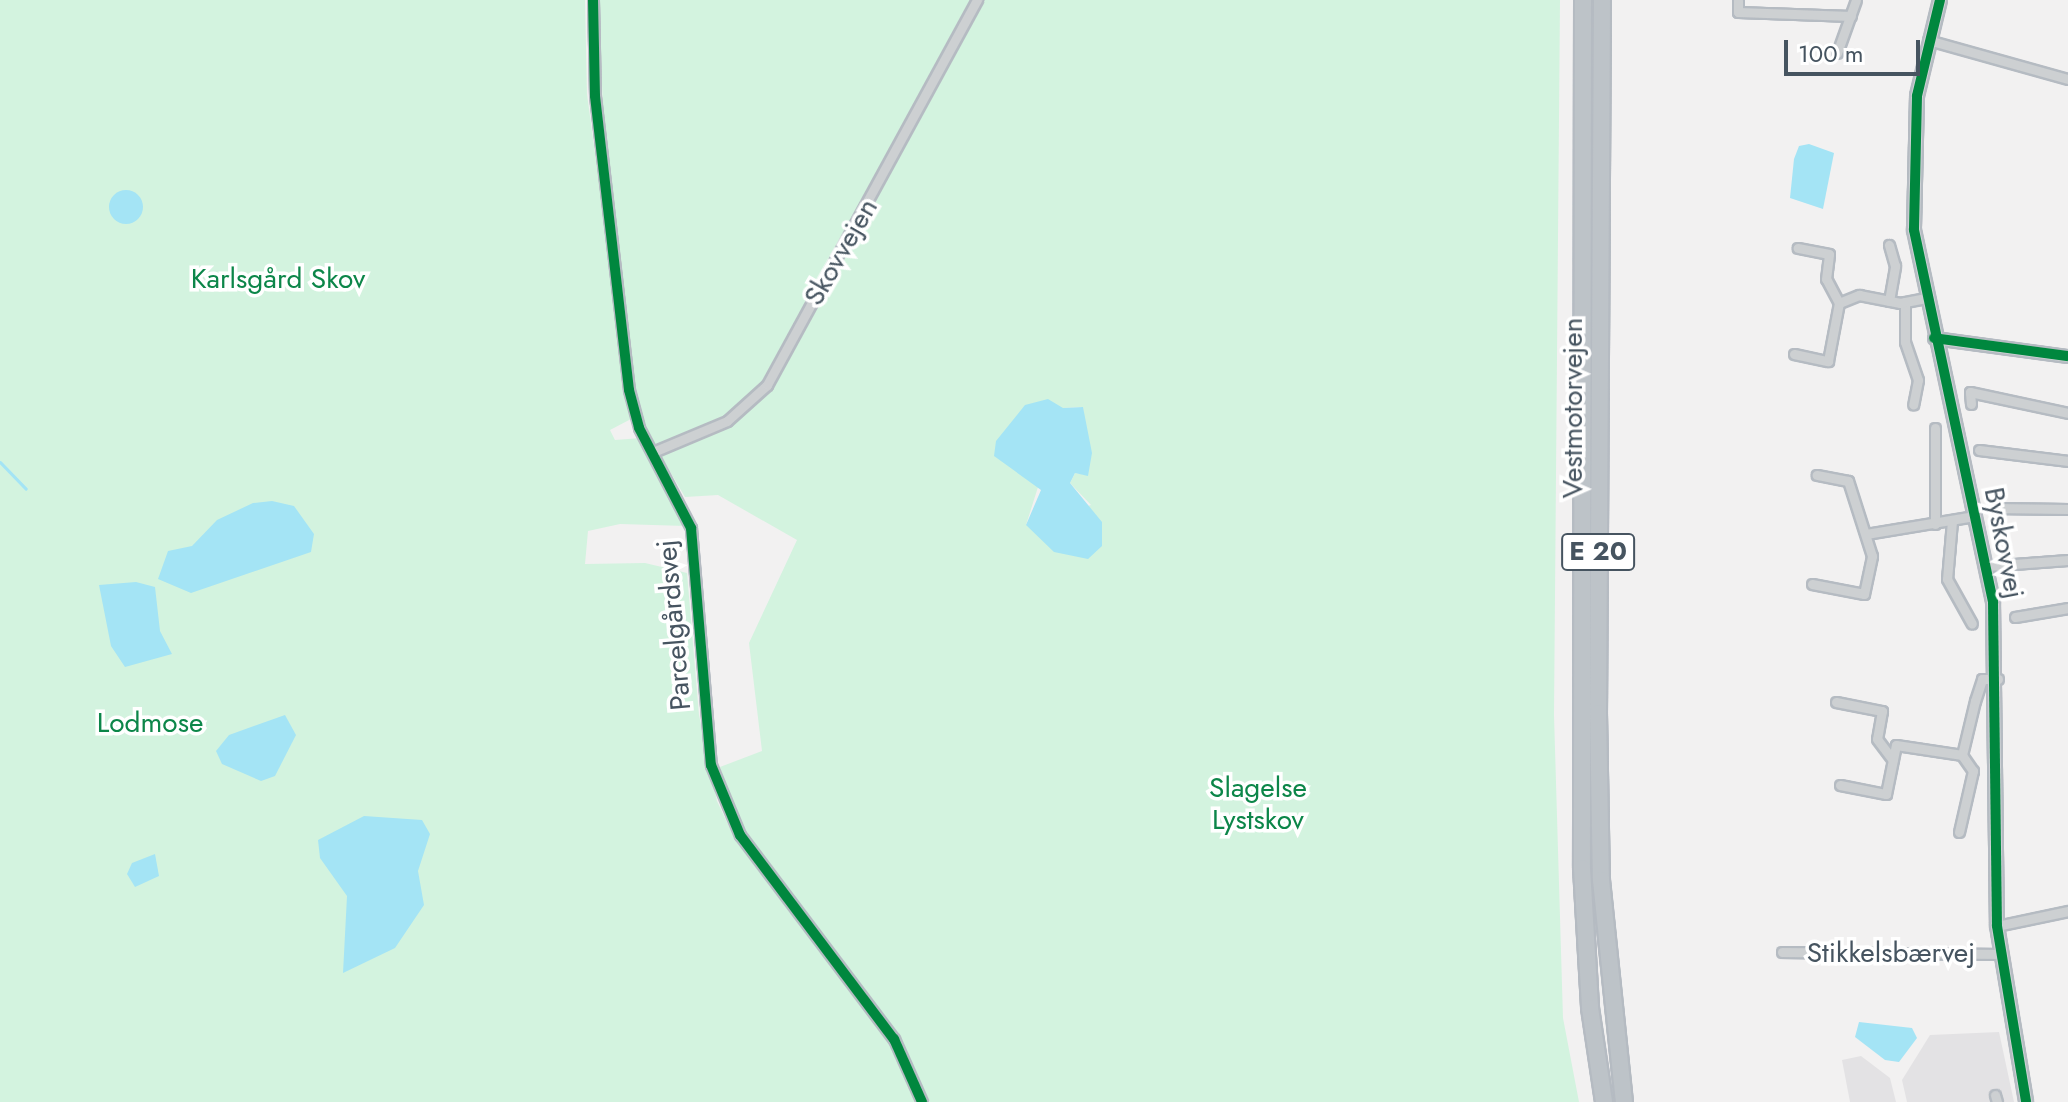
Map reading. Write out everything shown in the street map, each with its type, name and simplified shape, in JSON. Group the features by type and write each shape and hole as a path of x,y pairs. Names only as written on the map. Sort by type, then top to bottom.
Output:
{"highway":[{"name":"Vestmotorvejen","path":"1583,0 1582,868 1590,1008 1604,1102"},
{"name":"Vestmotorvejen","path":"1602,0 1598,728 1601,880 1624,1102"}],"main road":[{"name":"Byskovvej","path":"1940,0 1928,40 1912,142 1925,298 1987,566 1999,679 1999,954 2026,1102"}],"street":[{"name":"Parcelgårdsvej","path":"593,0 595,96 629,390 653,452 691,528 695,628 711,765 722,800 740,835 894,1039 922,1102"},
{"name":"Skovvejen","path":"653,452 727,421 767,385 977,0"},
{"path":"1738,0 1738,12 1851,16"},
{"path":"1837,53 1856,0"},
{"path":"1928,40 2068,79"},
{"path":"1889,245 1895,266 1889,301"},
{"path":"1794,354 1828,361 1839,303 1826,279 1829,254 1798,248"},
{"path":"1839,303 1859,295 1905,302 1925,298"},
{"path":"1905,302 1905,342 1918,380 1913,405"},
{"path":"1934,338 2068,356"},
{"path":"1971,404 1970,392 2068,413"},
{"path":"1935,428 1935,524"},
{"path":"1979,450 2068,461"},
{"path":"1812,584 1864,594 1872,556 1848,481 1817,475"},
{"path":"1993,508 2068,509"},
{"path":"1866,534 1975,516"},
{"path":"1952,521 1947,579 1972,624"},
{"path":"1987,566 2068,560"},
{"path":"2015,617 2068,608"},
{"path":"1962,755 1982,679 1999,679"},
{"path":"1836,702 1882,711 1877,739 1893,760"},
{"path":"1840,785 1886,794 1896,745 1962,755 1973,771 1959,832"},
{"path":"1997,926 2068,911"},
{"name":"Stikkelsbærvej","path":"1782,952 1999,954"}],"shaded area":[{"path":"1999,1032 2014,1102 1907,1102 1902,1080 1930,1035"},
{"path":"1861,1056 1890,1078 1896,1102 1850,1102 1842,1060"}],"green space":[{"path":"0,0 585,0 587,94 631,419 610,430 615,440 641,438 686,526 620,524 588,531 585,564 645,563 687,573 699,715 717,801 733,835 892,1047 917,1102 0,1102"},
{"name":"Slagelse Lystskov","path":"599,0 1560,0 1554,715 1563,1018 1579,1102 930,1102 900,1038 744,833 728,796 720,767 762,751 749,643 797,540 718,495 685,497 649,436 636,398 603,112","holes":["1083,407 1087,475 1075,473 1070,483 1091,505 1026,525 1063,408"]}],"water":[{"path":"1809,144 1834,153 1823,209 1790,198 1794,159 1799,146"},
{"path":"126,190 138,195 143,207 138,219 126,224 114,219 109,207 114,195"},
{"path":"1048,399 1063,408 1083,407 1092,453 1088,476 1075,473 1070,483 1102,522 1102,546 1088,559 1054,552 1026,525 1041,490 994,456 996,441 1025,405"},
{"path":"272,501 294,506 314,534 311,552 191,593 158,579 168,551 192,546 217,520 253,503"},
{"path":"136,582 155,587 160,631 172,654 125,667 111,646 99,585"},
{"path":"285,715 296,735 275,776 261,781 222,764 216,751 229,735"},
{"path":"364,816 422,820 430,834 418,871 424,905 395,948 343,973 347,896 320,858 318,840"},
{"path":"155,854 159,876 135,887 127,874 132,863"},
{"path":"1859,1022 1912,1028 1917,1038 1899,1062 1885,1060 1855,1037"}],"waterway":[{"path":"0,462 26,489"}],"cycle path":[{"path":"593,0 595,96 629,390 639,428 691,528 711,765 740,835 894,1039 922,1102"},
{"path":"1940,0 1917,96 1914,230 1993,602 1997,926 2026,1102"},
{"path":"1934,338 2068,356"}],"park label":[{"name":"Karlsgård Skov","path":"278,279"},
{"name":"Lodmose","path":"150,723"}]}
